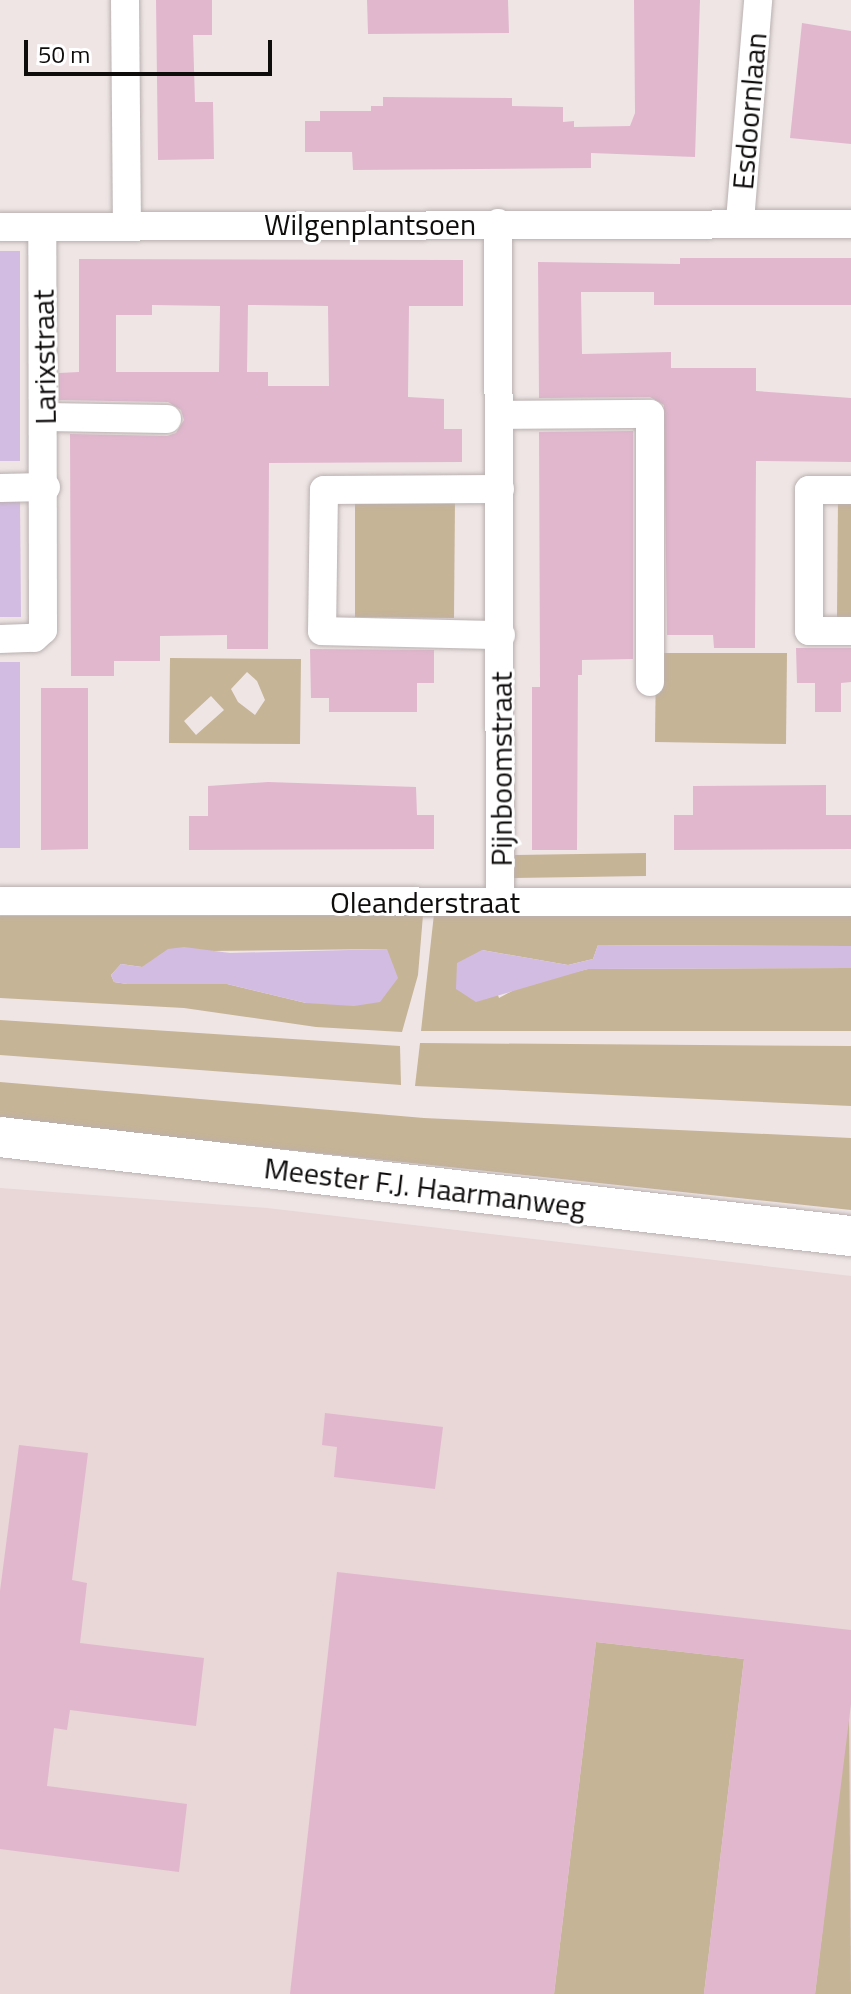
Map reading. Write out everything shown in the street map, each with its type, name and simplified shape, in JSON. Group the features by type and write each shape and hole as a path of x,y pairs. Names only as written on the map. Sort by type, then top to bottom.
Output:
{"main road":[{"name":"Meester F.J. Haarmanweg","path":"0,1137 851,1236"}],"street":[{"path":"125,0 127,224"},
{"name":"Esdoornlaan","path":"740,221 758,0"},
{"name":"Wilgenplantsoen","path":"0,227 740,221 851,224"},
{"name":"Pijnboomstraat","path":"498,223 500,902"},
{"name":"Larixstraat","path":"0,639 34,638 43,630 46,487 42,227"},
{"path":"499,415 650,414 650,682"},
{"path":"45,417 167,419"},
{"path":"0,488 46,487"},
{"name":"Pijnboomstraat","path":"500,489 324,490 322,631 501,635"},
{"path":"851,490 809,490 809,631 851,631"},
{"name":"Oleanderstraat","path":"0,901 851,902"}],"shaded area":[{"path":"0,251 20,251 20,461 0,461"},
{"path":"0,499 20,499 21,617 0,617"},
{"path":"455,499 454,618 355,617 355,500"},
{"path":"838,499 851,499 851,617 837,617"},
{"path":"656,653 787,653 786,744 655,742"},
{"path":"170,658 301,659 300,744 169,743","holes":["247,672 257,681 265,700 255,715 238,702 231,689","211,696 224,710 196,735 184,721"]},
{"path":"0,662 20,662 20,848 0,848"},
{"path":"646,853 646,876 514,878 515,855"},
{"path":"434,914 851,915 851,946 598,945 593,959 568,965 482,950 499,998 525,984 588,969 851,968 851,1031 421,1031"},
{"path":"423,915 418,975 402,1032 316,1027 184,1008 0,998 0,916","holes":["387,949 306,1003 227,984 127,984 114,982 111,975 121,964 142,967 209,951"]},
{"path":"598,945 851,946 851,968 588,969 476,1002 456,989 457,963 482,950 568,965 593,959"},
{"path":"184,947 230,953 387,949 398,978 380,1002 354,1006 306,1003 227,984 114,982 111,975 121,964 142,967 168,949"},
{"path":"0,1020 400,1046 401,1085 0,1055"},
{"path":"420,1043 851,1046 851,1106 415,1086"},
{"path":"0,1082 424,1118 851,1138 851,1210 0,1119"},
{"path":"0,1188 267,1208 851,1276 851,1994 0,1994"},
{"path":"596,1642 744,1659 704,1994 554,1994"},
{"path":"849,1704 851,1994 815,1994"}],"building":[{"path":"156,0 212,0 212,35 193,35 195,102 213,102 214,159 158,160"},
{"path":"367,0 508,0 509,33 368,34"},
{"path":"634,0 700,0 695,157 591,153 591,168 353,170 352,152 305,152 305,121 320,121 320,111 371,111 371,106 383,106 383,97 512,98 512,106 563,107 563,122 574,121 574,127 630,126 635,113"},
{"path":"802,23 851,31 851,144 790,138"},
{"path":"680,258 851,258 851,305 654,305 654,292 581,292 582,354 671,352 671,368 756,368 756,391 851,398 851,462 756,461 755,648 714,648 713,635 667,635 664,405 650,397 539,398 538,262 680,264"},
{"path":"79,259 463,260 463,306 409,306 408,397 444,399 444,429 462,429 462,462 269,463 268,649 227,649 227,635 160,636 160,661 114,661 114,676 71,676 70,434 167,436 176,433 184,420 181,410 168,402 59,400 59,373 79,372","holes":["152,305 220,306 219,372 116,372 116,315 152,315","248,305 328,306 329,386 268,386 268,372 247,372"]},
{"path":"633,431 633,659 582,660 582,675 578,675 577,850 532,850 532,687 540,687 539,432"},
{"path":"796,648 851,648 851,682 841,683 841,712 815,712 815,683 797,683"},
{"path":"310,649 434,650 434,683 417,683 417,712 329,712 329,698 311,698"},
{"path":"41,688 88,688 88,849 41,850"},
{"path":"268,782 416,787 417,815 434,815 434,849 189,850 189,816 208,816 208,786"},
{"path":"826,785 826,815 851,815 851,849 674,850 674,815 693,815 693,786"},
{"path":"325,1413 443,1427 435,1489 334,1477 337,1447 322,1445"},
{"path":"19,1445 88,1453 72,1580 87,1583 80,1643 204,1658 196,1726 70,1710 67,1730 54,1728 47,1786 187,1804 179,1872 0,1849 0,1591"},
{"path":"337,1572 851,1630 851,1704 815,1994 704,1994 744,1659 596,1642 554,1994 290,1994"}]}
